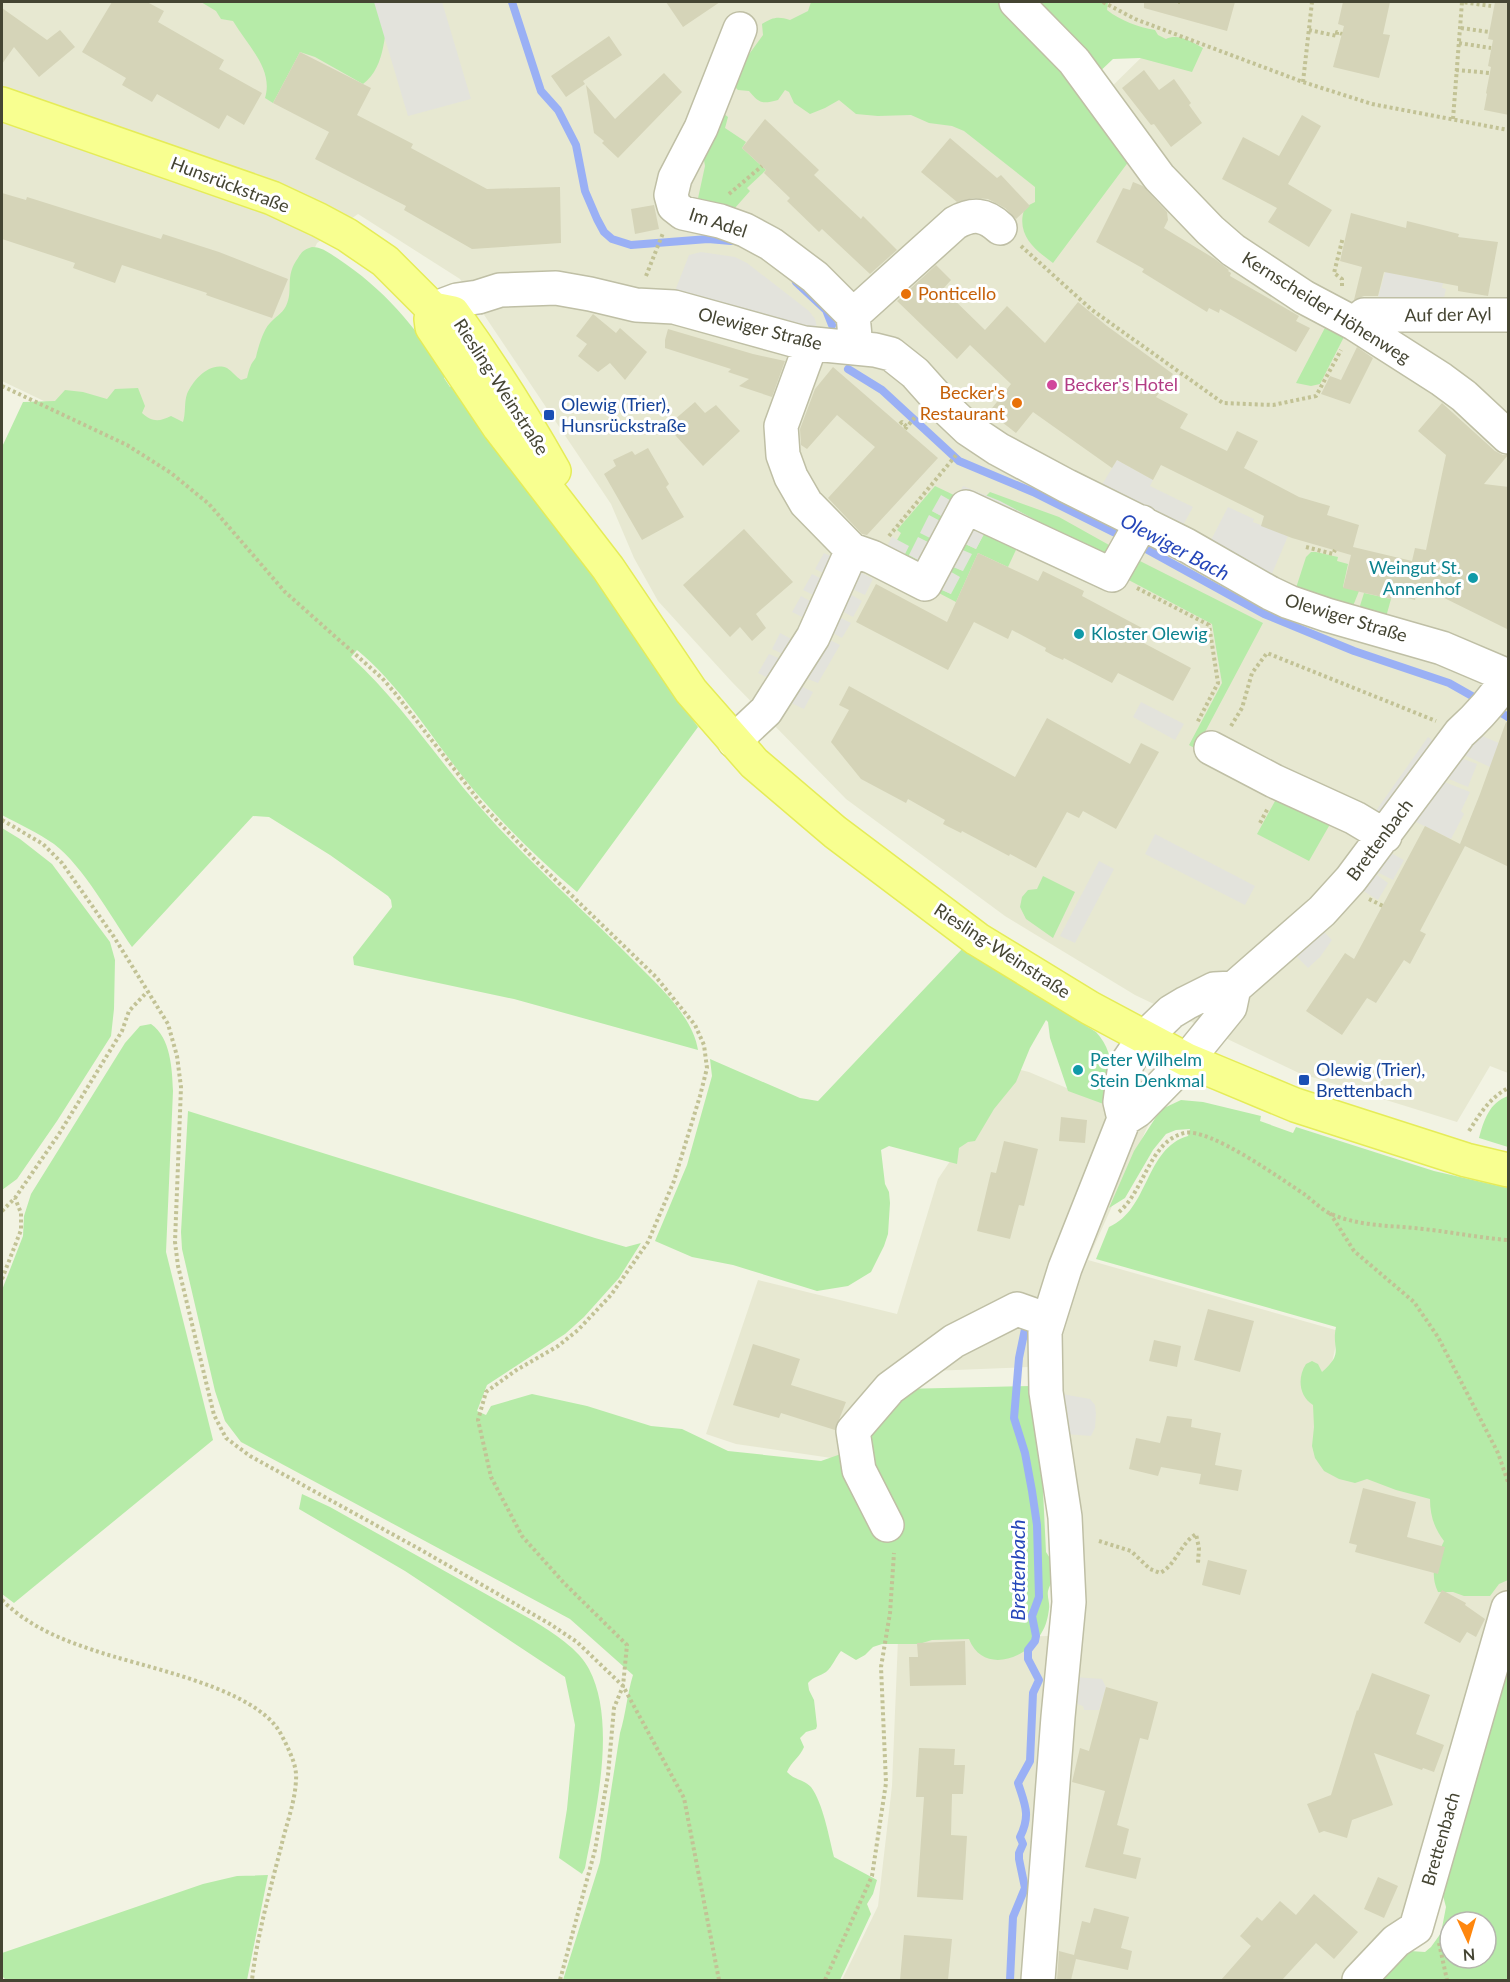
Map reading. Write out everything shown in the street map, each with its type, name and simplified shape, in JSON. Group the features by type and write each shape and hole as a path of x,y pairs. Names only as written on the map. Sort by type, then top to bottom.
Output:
{"main road":[{"name":"Hunsrückstraße","path":"2,104 272,198 319,220 347,235 385,261 433,309"},
{"name":"Riesling-Weinstraße","path":"433,309 453,313 488,362 526,422 608,568 691,691 754,763 835,832 977,939 1047,983 1187,1060 1294,1105 1456,1157 1509,1170"}],"street":[{"name":"Kernscheider Höhenweg","path":"1016,2 1074,61 1159,177 1210,230 1233,250 1294,291 1355,324 1441,379 1464,396 1509,437"},
{"name":"Im Adel","path":"740,29 701,128 675,178 671,195 674,206 683,213 720,220 739,227 771,244 815,277 853,315"},
{"path":"856,348 853,315 955,222 977,215 991,220 1000,228"},
{"name":"Olewiger Straße","path":"433,309 457,300 478,297 500,290 556,288 636,305 674,307 811,344 875,350 897,357 968,429 1023,463 1129,545 1327,615 1423,642 1473,660 1498,691"},
{"name":"Auf der Ayl","path":"1355,324 1364,315 1509,315"},
{"path":"811,344 781,426 783,455 791,477 806,503 852,550 876,559 925,584 966,507 1129,545"},
{"path":"734,741 766,711 813,637 852,550"},
{"name":"Brettenbach","path":"1124,1119 1138,1110 1187,1060 1230,1007 1234,988 1322,911 1351,879 1460,733 1498,691"},
{"path":"1202,739 1274,781 1355,818 1385,836"},
{"path":"1038,1980 1069,1602 1065,1517 1046,1392 1048,1320 1065,1268 1124,1119 1120,1102 1128,1059 1144,1038 1171,1012 1214,989 1234,988"},
{"path":"887,1526 859,1470 853,1431 890,1388 954,1341 1017,1309 1048,1320"},
{"name":"Brettenbach","path":"1359,1980 1396,1941 1416,1928 1509,1608"}],"path":[{"path":"1103,2 1110,3 1135,19 1303,82 1372,104 1509,130"},
{"path":"1303,82 1312,2"},
{"path":"1453,119 1462,2 1491,6"},
{"path":"1461,28 1489,32"},
{"path":"1309,30 1336,36 1337,32 1342,34"},
{"path":"1459,43 1491,48"},
{"path":"1456,70 1490,73"},
{"path":"722,200 762,166"},
{"path":"1000,228 1092,310 1223,403 1273,405 1316,396 1355,324"},
{"path":"647,271 662,236"},
{"path":"1343,237 1334,273 1343,282"},
{"path":"2,386 127,446 171,472 209,504 285,592 382,678 483,806 536,861 656,976 695,1025 704,1045 707,1068 700,1096 674,1180 648,1242 626,1277 578,1330 558,1346 518,1369 486,1392 477,1420 491,1477 522,1536 564,1583 627,1645 623,1686 614,1708 608,1775 595,1850 560,1980"},
{"path":"900,424 902,422 906,428 920,411"},
{"path":"886,542 959,451"},
{"path":"1129,545 1209,625 1218,682 1202,739"},
{"path":"1306,547 1333,554 1335,550"},
{"path":"1202,739 1238,717 1252,673 1267,653 1439,723"},
{"path":"2,820 43,844 58,858 108,928 168,1024 177,1056 181,1087 175,1242 193,1333 214,1415 221,1430 226,1438 244,1452 423,1551 559,1630 577,1642 623,1686 684,1798 719,1980"},
{"path":"2,1210 15,1198 59,1134 122,1031 129,1011 147,992"},
{"path":"1469,1131 1484,1107 1495,1096 1509,1088"},
{"path":"1088,1214 1105,1218 1122,1210 1135,1194 1165,1142 1191,1132 1209,1136 1237,1151 1329,1213 1368,1225 1424,1229 1509,1240"},
{"path":"2,1279 21,1230 21,1213 15,1198"},
{"path":"1329,1213 1354,1251 1414,1302 1438,1337 1498,1453 1509,1482"},
{"path":"825,1980 872,1876 886,1783 881,1667 890,1613 894,1551 887,1526"},
{"path":"1099,1541 1131,1551 1150,1569 1160,1573 1167,1568 1188,1539 1196,1534 1199,1548 1198,1563"},
{"path":"2,1600 28,1622 47,1632 93,1650 189,1679 244,1701 263,1714 281,1733 296,1767 296,1780 252,1980"}],"shaded area":[{"path":"2,2 866,2 1094,104 1154,45 1083,2 1508,2 1508,1073 1490,1066 1457,1122 1299,1073 1135,995 1005,916 846,799 732,682 658,601 634,558 611,504 460,279 358,214 317,243 250,386 201,476 2,381"},
{"path":"374,2 442,2 471,99 408,116"},
{"path":"701,252 735,257 747,263 809,311 815,319 816,331 675,291 689,255"},
{"path":"1386,269 1395,274 1443,283 1442,288 1446,289 1441,310 1375,308"},
{"path":"1117,460 1153,480 1150,486 1193,507 1182,527 1100,488"},
{"path":"963,486 1000,501 1112,561 985,532 976,549 961,542 958,548 972,554 963,571 948,565 946,569 960,577 951,594 937,588 930,600 863,566 860,572 873,579 865,595 850,588 848,593 862,601 853,617 840,610 837,616 851,623 842,638 829,631 826,638 840,645 818,683 803,677 799,685 813,692 804,709 789,702 772,680 758,673 769,654 783,660 785,655 772,649 780,633 795,641 806,619 792,612 801,596 814,603 817,597 803,590 812,574 826,581 829,576 815,569 824,553 837,559 884,552 892,537 909,546 902,560 919,569 922,562 909,555 918,537 932,544 934,540 920,533 929,515 944,523 947,519 932,511 941,495 955,503"},
{"path":"1228,507 1254,519 1253,522 1288,536 1271,576 1210,542"},
{"path":"1141,702 1184,724 1175,740 1133,717"},
{"path":"1482,736 1499,743 1490,767 1464,755"},
{"path":"1428,737 1439,745 1383,821 1373,815"},
{"path":"1461,758 1477,764 1468,787 1444,777"},
{"path":"1442,781 1470,792 1461,811 1464,814 1451,839 1412,820"},
{"path":"1155,834 1255,886 1245,905 1145,854"},
{"path":"1387,851 1404,860 1393,880 1379,873 1377,875 1388,883 1378,900 1360,889"},
{"path":"1099,861 1114,869 1075,943 1060,936"},
{"path":"1323,931 1332,940 1320,957 1308,968 1296,956"},
{"path":"1013,1068 1029,1072 1149,1123 1088,1260 1339,1331 1317,1431 1508,1493 1508,1652 1440,1859 1363,1980 842,1980 878,1906 892,1786 898,1639 1049,1636 1073,1639 1051,1366 931,1371 902,1394 879,1444 845,1460 736,1444 706,1434 758,1280 897,1314 938,1179"},
{"path":"1056,1393 1090,1399 1095,1405 1095,1428 1091,1436 1065,1434"},
{"path":"1073,1677 1102,1679 1106,1687 1099,1710 1084,1710 1083,1706 1074,1703"}],"green space":[{"path":"201,2 390,2 381,58 371,76 363,84 315,57 300,52 273,103 265,98 267,87 263,67 233,21 221,19 216,11"},
{"path":"811,2 1108,2 1107,10 1124,20 1155,30 1158,35 1166,39 1180,38 1203,48 1192,72 1140,58 1113,59 1094,77 1132,157 1053,263 1028,240 1022,225 1025,207 1035,202 1035,187 964,131 952,126 929,123 911,115 856,114 839,100 810,114 794,103 789,92 785,90 778,100 765,102 759,101 749,91 738,90 733,85 736,66 747,57 763,35 762,24 776,18 790,20 808,11"},
{"path":"720,111 728,117 725,128 746,142 742,148 766,170 747,188 750,191 727,217 697,203 705,166 704,160 694,154"},
{"path":"312,247 325,251 354,270 384,296 410,324 445,373 444,378 450,387 460,387 698,727 577,892 509,829 484,802 404,698 374,665 357,650 351,657 388,694 470,795 505,834 674,1003 689,1026 698,1050 514,999 354,965 353,957 392,907 391,900 330,855 269,817 253,816 132,947 86,878 65,854 48,840 2,815 2,447 23,402 55,401 65,390 83,392 107,399 115,389 138,388 145,406 142,413 156,420 171,416 183,422 187,394 193,383 208,369 227,368 241,380 247,378 265,330 286,306 291,271 302,252"},
{"path":"1328,322 1347,331 1320,384 1311,386 1296,383"},
{"path":"935,486 958,497 932,511 947,519 944,523 929,516 935,541 909,555 922,562 919,569 901,560 897,540 901,533 897,530"},
{"path":"990,492 1059,517 1118,550 1112,561 986,496"},
{"path":"985,532 1021,539 1008,567 978,553 956,602 935,591 937,587 951,594 946,569 948,564 963,571 958,547 961,542 976,549"},
{"path":"1311,552 1338,557 1337,561 1348,564 1343,587 1359,591 1353,606 1296,588 1306,557"},
{"path":"1132,557 1263,623 1196,749 1189,745 1222,683 1212,624 1121,576"},
{"path":"1364,593 1391,599 1386,617 1359,609"},
{"path":"1281,790 1333,819 1309,861 1257,834"},
{"path":"2,828 52,864 110,942 115,960 111,1036 17,1179 2,1190"},
{"path":"1043,876 1075,892 1053,938 1026,919 1020,907 1022,897 1028,890 1037,889"},
{"path":"963,948 1096,1032 1110,1058 1109,1106 1068,1091 1046,1020 1030,1048 1016,1082 994,1109 975,1141 968,1142 959,1148 957,1164 889,1146 881,1150 890,1203 888,1234 871,1272 848,1286 817,1291 733,1265 692,1257 655,1241 687,1165 712,1076 710,1059 800,1098 818,1101"},
{"path":"151,1024 163,1037 169,1054 173,1082 166,1252 213,1440 14,1603 2,1594 2,1290 23,1236 24,1216 31,1194 125,1043 140,1026"},
{"path":"1508,1096 1508,1147 1479,1138 1485,1119 1492,1108"},
{"path":"1181,1100 1203,1102 1261,1116 1260,1121 1293,1133 1296,1127 1434,1171 1508,1188 1508,1580 1499,1584 1490,1596 1464,1596 1453,1592 1438,1592 1434,1572 1444,1541 1433,1521 1430,1499 1367,1479 1355,1483 1339,1479 1324,1471 1315,1458 1312,1446 1313,1405 1302,1392 1301,1375 1306,1364 1312,1361 1318,1364 1322,1372 1333,1360 1336,1350 1336,1327 1096,1259 1109,1227 1122,1219 1132,1207 1163,1153 1174,1143 1188,1136 1190,1129 1176,1130 1166,1134 1153,1150 1125,1198 1109,1208 1134,1151 1156,1117 1164,1108"},
{"path":"188,1111 595,1238 626,1247 641,1243 619,1278 584,1317 565,1334 487,1385 477,1411 486,1415 491,1406 532,1394 587,1406 651,1426 682,1429 728,1451 821,1461 872,1443 871,1432 902,1389 1032,1386 1042,1470 1046,1552 1054,1571 1048,1591 1047,1621 1035,1642 1016,1656 995,1660 984,1657 969,1639 932,1640 919,1644 882,1644 873,1647 856,1660 841,1651 826,1672 808,1683 814,1700 817,1726 816,1729 806,1732 800,1738 804,1747 787,1772 808,1784 815,1794 825,1820 834,1857 877,1880 867,1904 871,1914 840,1980 563,1980 600,1862 620,1733 633,1675 570,1619 241,1442 225,1421 215,1391 182,1249"},
{"path":"302,1494 330,1507 534,1621 565,1642 585,1662 597,1690 602,1714 603,1740 602,1767 594,1820 582,1874 559,1858 567,1809 575,1725 565,1677 405,1571 299,1509"},
{"path":"1508,1660 1508,1980 1373,1980 1391,1963 1410,1951 1425,1952 1438,1937 1438,1970 1498,1970 1498,1910 1445,1910 1438,1877"},
{"path":"268,1875 247,1980 6,1980 2,1976 2,1953 203,1884 237,1876"}],"building":[{"path":"112,2 147,2 164,11 158,22 224,60 219,69 262,93 244,125 227,115 219,129 157,94 152,102 122,85 126,78 82,52"},
{"path":"666,2 720,2 683,27"},
{"path":"1144,2 1235,2 1227,31 1144,8"},
{"path":"1343,2 1390,2 1383,34 1390,35 1379,78 1333,67 1344,26 1338,24"},
{"path":"1495,2 1509,2 1509,115 1484,110 1493,40 1488,39"},
{"path":"2,8 47,40 60,30 75,47 39,77 14,47 2,64"},
{"path":"609,36 622,55 583,81 585,84 566,97 551,76"},
{"path":"300,52 371,88 357,115 413,144 411,148 487,189 560,187 561,243 472,249 404,210 406,206 315,159 329,132 273,103"},
{"path":"1144,70 1159,90 1174,79 1202,123 1171,147 1122,88"},
{"path":"664,73 682,92 618,158 594,133 586,85 615,119"},
{"path":"1302,115 1321,126 1288,184 1332,210 1309,247 1268,222 1277,208 1222,179 1243,137 1279,156"},
{"path":"765,119 819,170 814,175 861,219 863,216 897,250 870,274 822,229 819,232 787,201 790,198 764,173 766,170 742,148"},
{"path":"950,138 997,178 1001,175 1030,206 1016,219 1005,208 988,199 973,198 957,202 921,172"},
{"path":"1133,182 1143,186 1167,212 1168,220 1164,228 1215,259 1229,270 1230,276 1299,316 1296,321 1310,328 1296,352 1220,309 1219,313 1209,308 1207,312 1142,272 1144,269 1096,242 1123,188 1130,190"},
{"path":"2,193 26,200 27,197 161,239 163,234 219,252 288,279 272,318 206,295 207,293 122,265 115,283 73,268 75,263 2,239"},
{"path":"654,205 659,229 635,234 631,209"},
{"path":"1351,213 1406,228 1407,221 1459,234 1458,237 1498,242 1488,296 1458,291 1458,286 1384,272 1378,296 1364,296 1354,300 1362,267 1340,261"},
{"path":"936,265 951,280 943,289 985,330 1007,306 1045,343 1078,302 1173,374 1156,397 1188,414 1180,428 1227,451 1237,431 1258,441 1244,468 1299,497 1330,506 1327,515 1359,525 1353,547 1412,561 1415,548 1426,550 1446,455 1418,431 1442,403 1495,451 1508,455 1484,484 1509,487 1509,630 1418,585 1415,600 1392,594 1391,599 1343,588 1351,555 1292,538 1261,526 1264,516 1161,465 1153,480 1117,460 1112,468 1033,412 1016,433 989,412 1011,384 970,345 957,359 897,301"},
{"path":"593,314 616,333 620,328 647,352 625,380 610,363 598,372 578,356 587,344 576,336"},
{"path":"668,329 785,361 772,397 739,386 749,379 728,372 731,369 665,348"},
{"path":"1357,347 1373,358 1350,404 1321,394 1330,376 1341,380"},
{"path":"833,367 938,458 867,535 862,534 828,498 875,447 837,415 807,449 801,445 800,429 815,389"},
{"path":"695,402 705,413 716,405 740,431 703,466 667,426"},
{"path":"648,448 669,484 666,487 684,517 642,540 604,474 616,466 613,460 632,451 635,455"},
{"path":"744,529 793,582 756,614 766,628 752,641 740,627 730,637 683,585"},
{"name":"Kloster Olewig","path":"978,553 1038,581 1043,571 1084,591 1082,596 1142,628 1136,639 1191,668 1173,701 1118,673 1112,683 1064,658 1063,660 1054,656 1045,651 1046,648 1012,630 1008,639 974,622 948,670 856,622 876,584 947,622"},
{"path":"849,686 1015,777 1047,718 1130,764 1141,743 1159,752 1116,829 1083,811 1079,818 1067,812 1036,868 943,824 945,820 908,799 906,803 861,779 831,742 849,710 839,705"},
{"path":"1506,722 1509,723 1509,867 1465,846 1420,931 1426,934 1410,964 1404,960 1376,1003 1367,998 1342,1035 1306,1011 1345,953 1354,959 1425,826 1460,844"},
{"path":"1061,1117 1087,1120 1085,1143 1059,1141"},
{"path":"1004,1141 1038,1149 1024,1206 1019,1205 1010,1239 977,1231 991,1172 996,1173"},
{"path":"1208,1309 1254,1321 1240,1372 1194,1360"},
{"path":"1154,1340 1181,1346 1177,1367 1149,1361"},
{"path":"753,1344 800,1359 791,1385 846,1402 835,1430 781,1413 779,1418 733,1405"},
{"path":"1167,1416 1192,1419 1191,1427 1221,1433 1215,1465 1242,1470 1238,1491 1199,1484 1201,1474 1161,1467 1158,1476 1129,1469 1136,1438 1160,1443"},
{"path":"1363,1488 1416,1502 1407,1537 1445,1547 1438,1574 1355,1552 1357,1545 1349,1543"},
{"path":"1208,1560 1247,1570 1240,1595 1202,1585"},
{"path":"1442,1590 1466,1603 1465,1605 1485,1619 1476,1637 1467,1632 1460,1643 1424,1623"},
{"path":"965,1641 966,1685 910,1686 909,1657 918,1657 917,1643"},
{"path":"1372,1673 1430,1695 1416,1734 1444,1745 1434,1772 1374,1753 1393,1805 1352,1820 1347,1838 1324,1831 1319,1833 1307,1804 1331,1795 1357,1710"},
{"path":"1106,1687 1158,1702 1148,1740 1140,1738 1117,1825 1129,1829 1123,1854 1141,1858 1136,1879 1085,1867 1105,1791 1072,1782 1080,1748 1089,1751"},
{"path":"919,1748 955,1749 954,1765 965,1765 963,1794 952,1794 951,1835 967,1836 963,1900 917,1897 924,1797 916,1797"},
{"path":"1378,1877 1398,1886 1384,1918 1364,1909"},
{"path":"1314,1894 1358,1932 1334,1959 1316,1943 1282,1980 1221,1980 1251,1946 1240,1936 1257,1917 1262,1921 1280,1901 1296,1915"},
{"path":"1094,1908 1129,1917 1121,1948 1132,1951 1128,1970 1076,1959 1071,1980 1057,1980 1059,1951 1074,1955 1082,1921 1090,1923"},
{"path":"904,1935 952,1939 948,1980 900,1980"}],"waterway":[{"name":"Olewiger Bach","path":"512,2 541,91 558,110 576,145 585,191 604,232 612,239 631,245 708,239 731,241"},
{"name":"Olewiger Bach","path":"796,282 826,310 832,325"},
{"name":"Olewiger Bach","path":"848,369 882,390 959,461 1033,492 1123,537"},
{"name":"Olewiger Bach","path":"1137,544 1264,614 1354,651 1449,683 1479,700"},
{"name":"Olewiger Bach","path":"1495,709 1508,717"},
{"name":"Brettenbach","path":"1010,1980 1013,1917 1025,1888 1019,1853 1023,1844 1020,1837 1026,1810 1018,1783 1030,1761 1033,1693 1039,1680 1028,1659 1028,1650 1036,1636 1032,1616 1039,1597 1037,1525 1025,1453 1014,1418 1019,1358 1025,1329"}],"place":[{"name":"Ponticello","path":"906,294"},
{"name":"Becker's Hotel","path":"1052,385"},
{"name":"Becker's Restaurant","path":"1017,403"},
{"name":"Olewig (Trier), Hunsrückstraße","path":"549,415"},
{"name":"Weingut St. Annenhof","path":"1473,578"},
{"name":"Kloster Olewig","path":"1079,634"},
{"name":"Peter Wilhelm Stein Denkmal","path":"1078,1070"},
{"name":"Olewig (Trier), Brettenbach","path":"1304,1080"}]}
